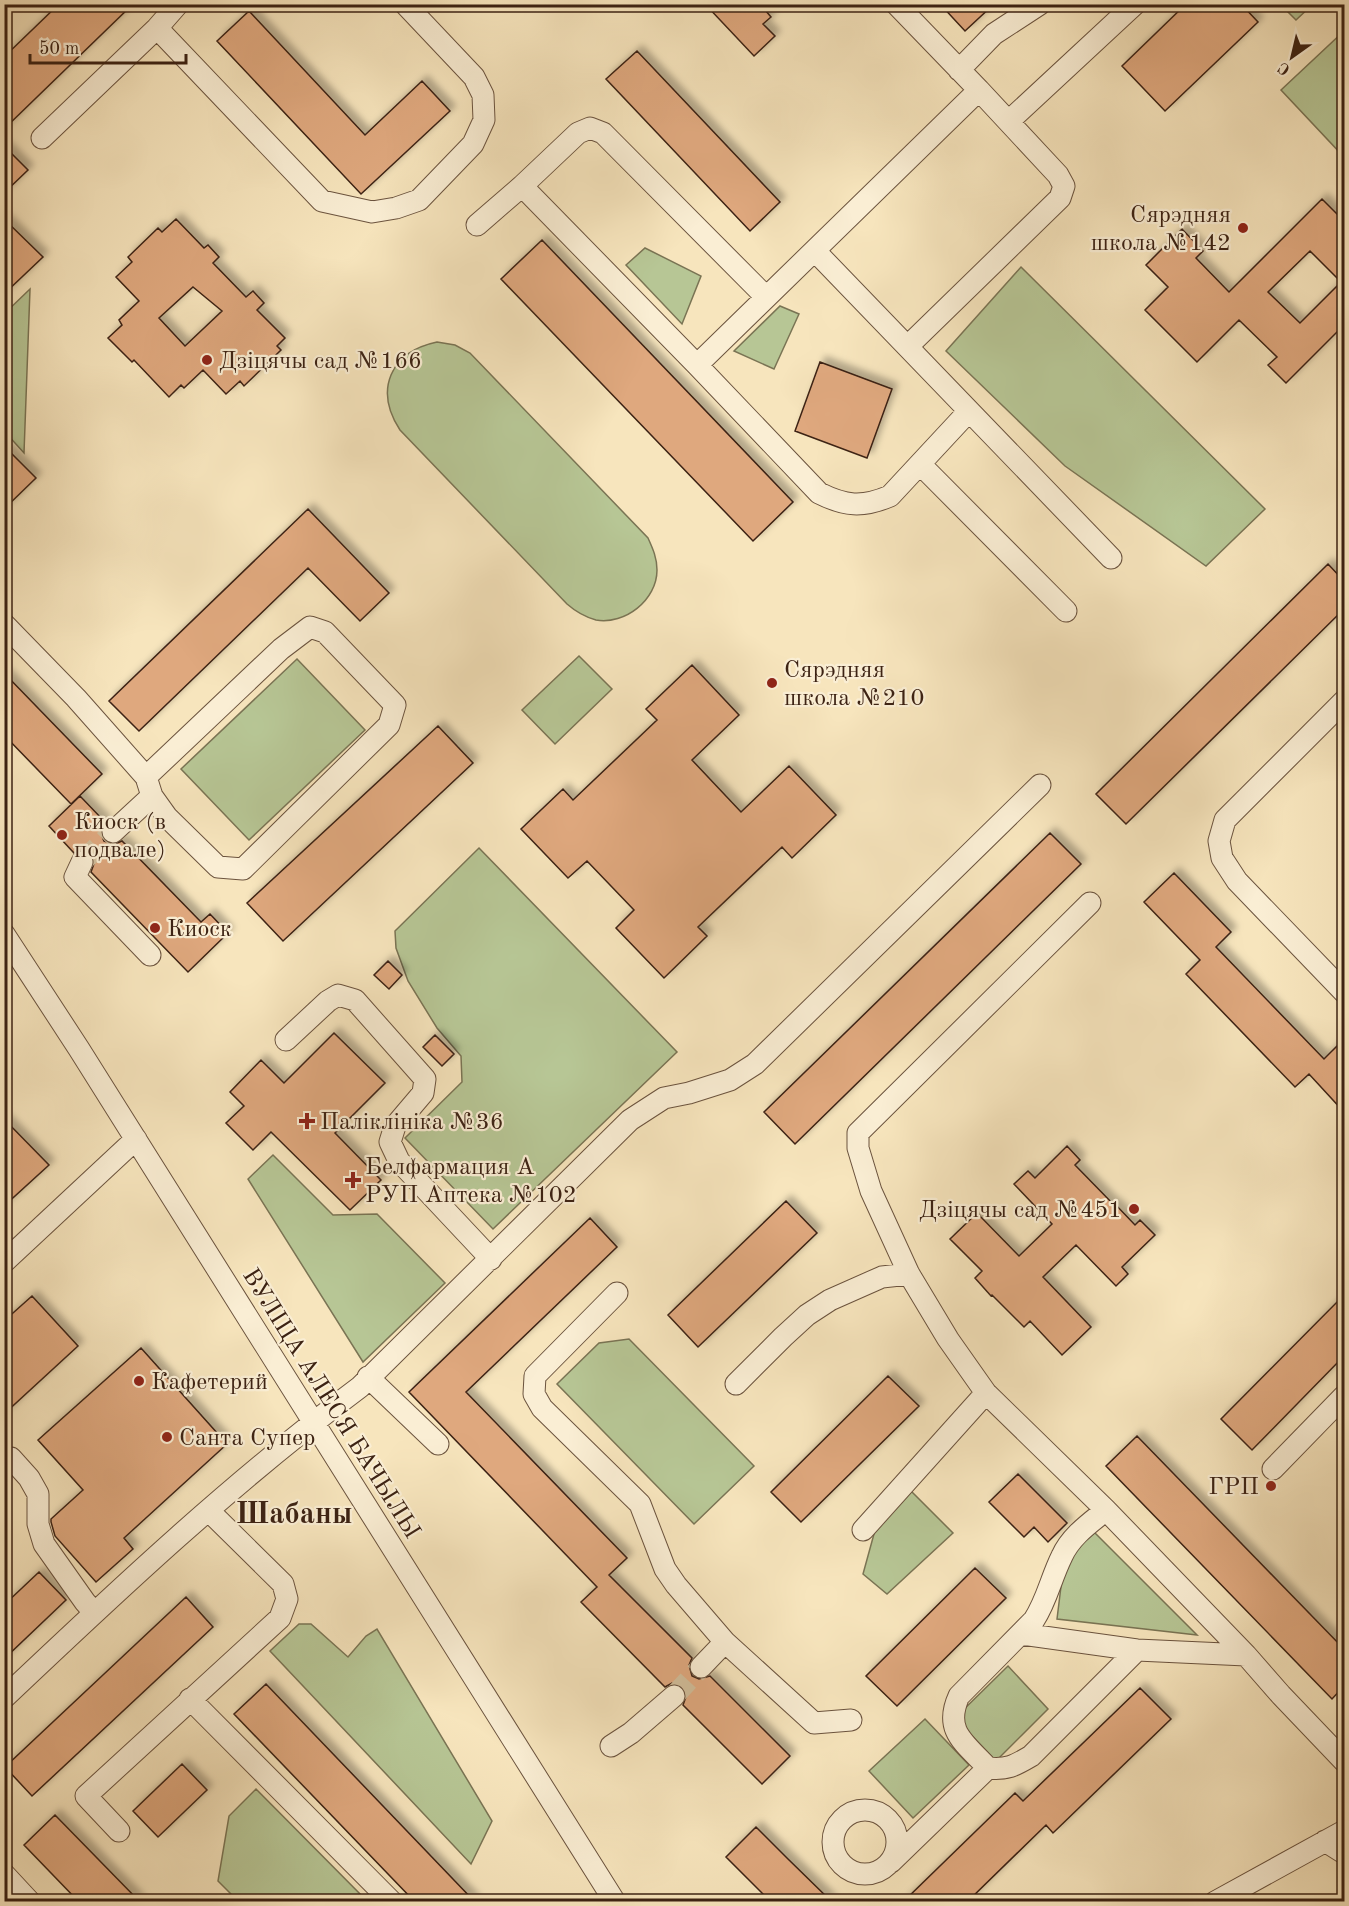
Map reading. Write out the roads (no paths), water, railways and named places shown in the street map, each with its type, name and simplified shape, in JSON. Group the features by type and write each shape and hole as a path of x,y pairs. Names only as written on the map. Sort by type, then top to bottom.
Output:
{"street":[{"path":"42,138 157,28 178,4"},
{"path":"157,28 322,201 372,212 396,208 419,200 473,144 484,120 483,95 474,77 405,4"},
{"path":"896,4 1009,121 1058,175 1064,186 1060,198 908,346"},
{"path":"959,70 994,34 1040,4"},
{"path":"1009,121 1135,4"},
{"path":"697,365 979,90"},
{"path":"477,225 578,133 590,128 603,132 766,297"},
{"path":"522,186 819,493 833,500 855,505 873,503 890,496 969,411"},
{"path":"815,251 1111,558"},
{"path":"920,464 1066,611"},
{"path":"4,624 76,698 149,786 167,817 218,867 243,869 389,725 394,705 325,632 310,627 281,649 149,786 113,832"},
{"path":"1344,701 1225,820 1219,841 1222,858 1237,881 1344,992"},
{"path":"4,1698 94,1612 208,1510 313,1422 360,1387 630,1120 664,1098 730,1080 755,1064 1040,785"},
{"path":"82,862 75,877 150,955"},
{"path":"1090,903 858,1133 858,1148 871,1191 909,1274 948,1339 986,1393 1107,1510 1344,1761"},
{"name":"ВУЛІЦА АЛЕСЯ БАЧЫЛЫ","path":"4,934 136,1139 615,1902"},
{"path":"286,1040 328,1001 338,995 355,1000 425,1079 423,1093 395,1126 390,1142 399,1161 491,1259"},
{"path":"4,1262 136,1139"},
{"path":"736,1384 807,1315 830,1300 882,1277 909,1274"},
{"path":"617,1293 535,1376 534,1394 542,1408 640,1504 665,1569 725,1642 814,1723 852,1720"},
{"path":"368,1377 438,1444"},
{"path":"863,1530 986,1393"},
{"path":"1273,1469 1344,1396"},
{"path":"4,1464 11,1458 29,1479 38,1494 38,1524 44,1544 94,1612"},
{"path":"119,1831 86,1796 280,1618 287,1599 283,1584 208,1510"},
{"path":"1107,1510 1076,1535 1062,1555 1043,1606 1022,1634 959,1696 952,1711 955,1732 987,1768 1003,1769 1014,1766 1031,1756 1137,1650"},
{"path":"1022,1634 1137,1650 1246,1655"},
{"path":"701,1667 725,1642"},
{"path":"611,1746 631,1733 674,1696"},
{"path":"190,1699 392,1902"},
{"path":"886,1867 987,1768"},
{"path":"1215,1902 1344,1831"},
{"path":"1325,1841 1344,1853"},
{"path":"4,1874 30,1902"}],"tunnel":[{"path":"82,862 113,832"},
{"path":"674,1696 701,1667"}],"place":[{"name":"Сярэдняя школа №142","path":"1243,228"},
{"name":"Дзіцячы сад №166","path":"207,360"},
{"name":"Сярэдняя школа №210","path":"772,683"},
{"name":"Киоск (в подвале)","path":"62,835"},
{"name":"Киоск","path":"155,928"},
{"name":"Паліклініка №36","path":"307,1121"},
{"name":"Белфармация А РУП Аптека №102","path":"353,1180"},
{"name":"Дзіцячы сад №451","path":"1134,1209"},
{"name":"Кафетерий","path":"139,1381"},
{"name":"Санта Супер","path":"167,1437"},
{"name":"ГРП","path":"1271,1486"}],"district":[{"name":"Шабаны","path":"294,1513"}]}
